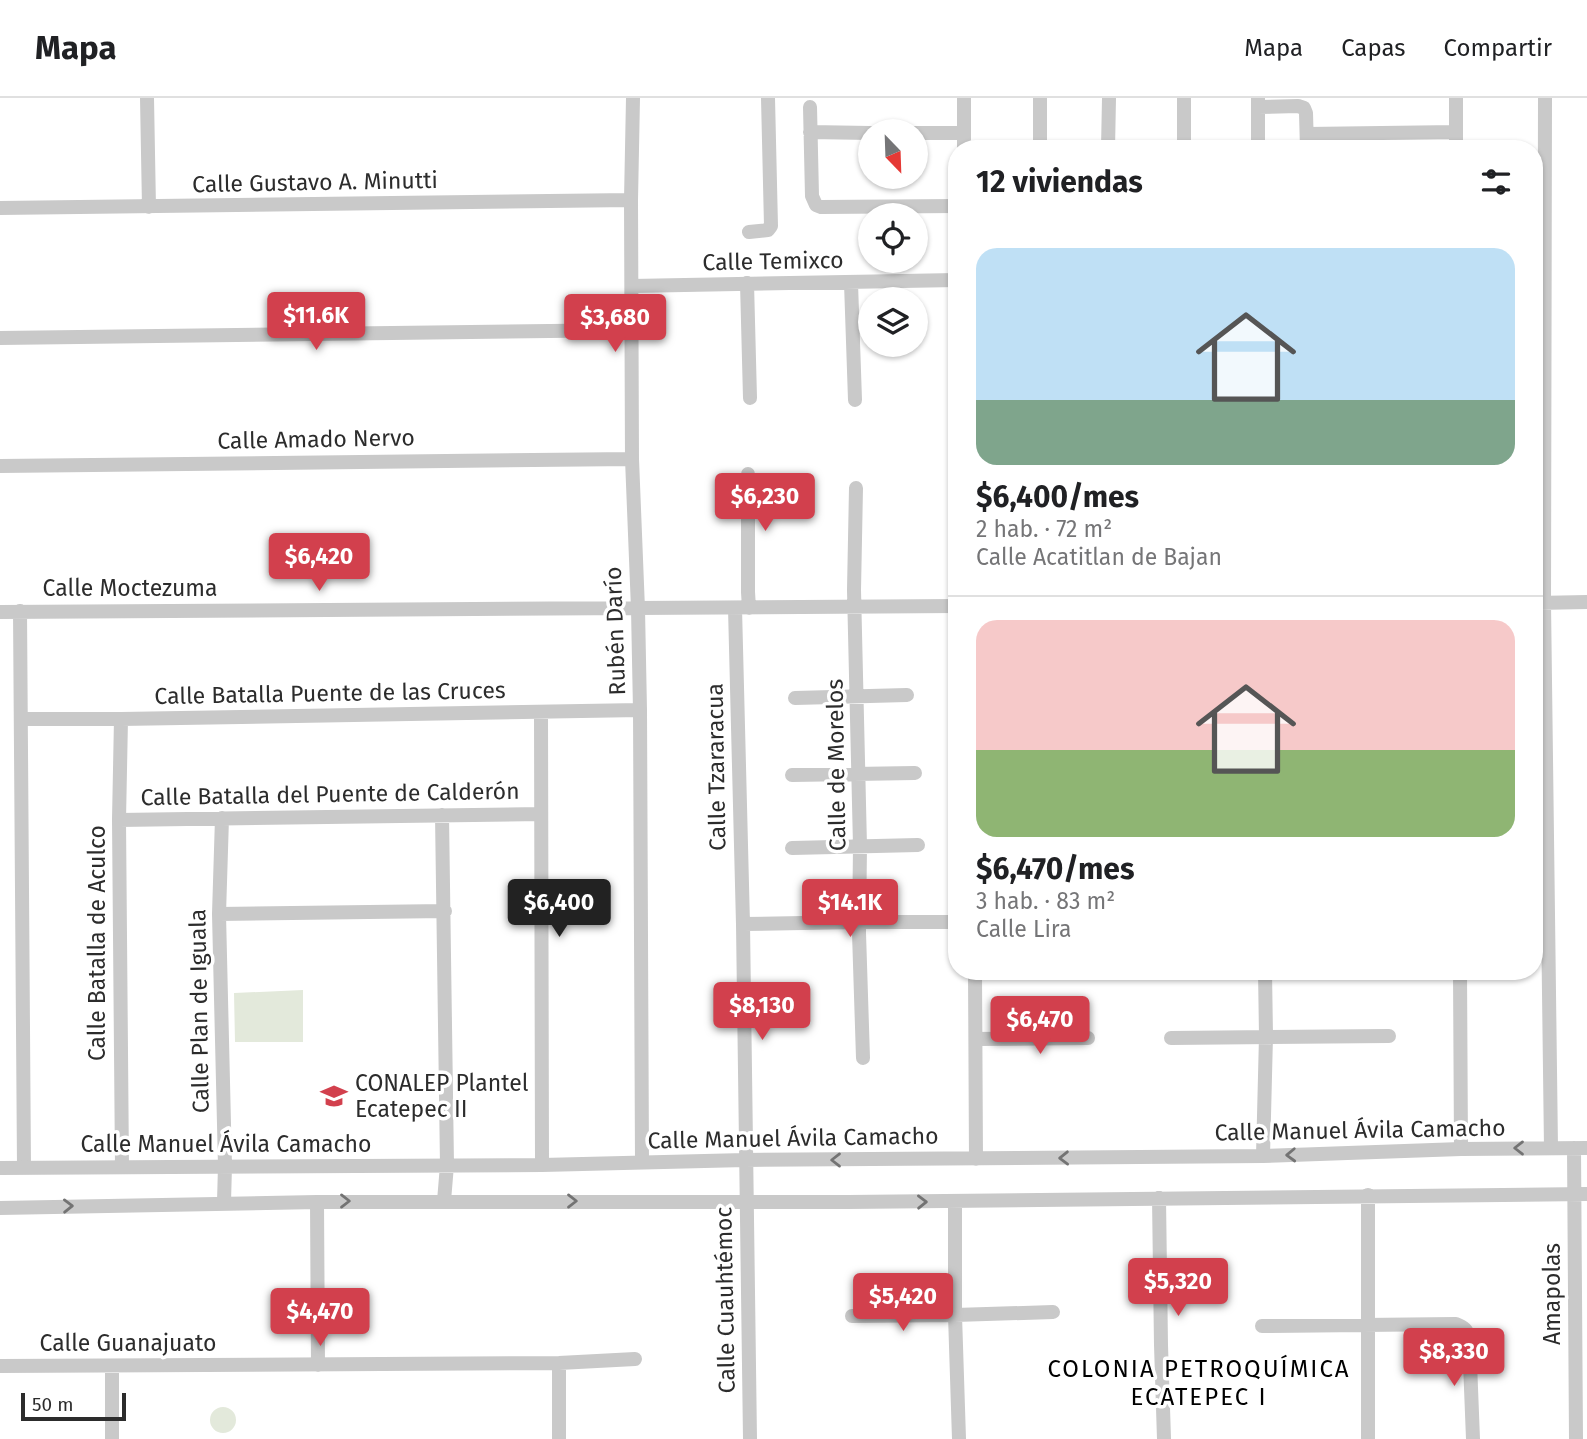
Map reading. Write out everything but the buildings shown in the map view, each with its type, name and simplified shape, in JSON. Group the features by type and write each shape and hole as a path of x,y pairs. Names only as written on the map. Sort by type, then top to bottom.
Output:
{"street":[{"path":"147,98 149,206"},
{"name":"Rubén Darío","path":"633,98 632,459 640,710 642,1162"},
{"path":"749,232 765,231 771,226 768,98"},
{"path":"964,98 964,140"},
{"path":"1040,98 1040,140"},
{"path":"1108,140 1109,98"},
{"path":"1184,98 1184,140"},
{"path":"1456,98 1456,140"},
{"path":"1543,266 1545,98"},
{"path":"1258,140 1258,102 1304,108 1307,140"},
{"path":"810,107 812,196 816,205 948,206"},
{"path":"810,132 858,133"},
{"path":"1324,140 1456,132"},
{"path":"928,134 964,133"},
{"name":"Calle Gustavo A. Minutti","path":"0,208 631,201"},
{"name":"Calle Temixco","path":"632,286 948,280"},
{"path":"747,283 750,398"},
{"path":"851,283 855,400"},
{"path":"0,338 632,330"},
{"name":"Calle Amado Nervo","path":"0,466 632,459"},
{"name":"Calle Tzararacua","path":"746,1160 742,608 748,592 748,474"},
{"name":"Calle de Morelos","path":"856,488 855,607 863,1058"},
{"path":"1543,603 1587,602"},
{"name":"Calle Moctezuma","path":"0,612 948,606"},
{"path":"20,611 24,1168"},
{"path":"795,698 907,695"},
{"name":"Calle Batalla Puente de las Cruces","path":"20,719 640,710"},
{"path":"541,713 542,1165"},
{"name":"Calle Batalla de Aculco","path":"121,719 119,820 122,1167"},
{"path":"792,775 915,773"},
{"path":"1543,785 1551,1148"},
{"name":"Calle Batalla del Puente de Calderón","path":"119,820 541,814"},
{"path":"442,815 447,1165 444,1201"},
{"name":"Calle Plan de Iguala","path":"222,818 219,914 224,1202"},
{"path":"792,848 918,845"},
{"path":"219,914 444,911"},
{"path":"743,924 948,922"},
{"path":"975,980 976,1159"},
{"path":"1263,1156 1265,980"},
{"path":"1460,980 1461,1149"},
{"path":"1171,1038 1389,1035"},
{"path":"976,1039 1088,1038"},
{"name":"Calle Manuel Ávila Camacho","path":"0,1168 542,1165 746,1160 1263,1156 1581,1148"},
{"name":"Amapolas","path":"1576,1439 1581,1148"},
{"name":"Calle Cuauhtémoc","path":"746,1160 750,1439"},
{"path":"0,1208 224,1202 955,1201 1581,1194"},
{"path":"1368,1195 1368,1439"},
{"path":"1159,1198 1164,1439"},
{"path":"955,1201 959,1439"},
{"path":"317,1202 318,1365"},
{"path":"852,1316 1053,1312"},
{"path":"1262,1326 1456,1325 1465,1329 1469,1337 1473,1439"},
{"name":"Calle Guanajuato","path":"0,1366 559,1363 635,1359"},
{"path":"559,1363 559,1439"},
{"path":"111,1439 112,1367"}],"shaded area":[{"path":"303,990 303,1042 235,1042 234,993"},
{"path":"223,1407 232,1411 236,1420 232,1429 223,1433 214,1429 210,1420 214,1411"}],"place":[{"name":"CONALEP Plantel Ecatepec II","path":"334,1096"}],"district":[{"name":"COLONIA PETROQUÍMICA ECATEPEC I","path":"1199,1383"}]}
